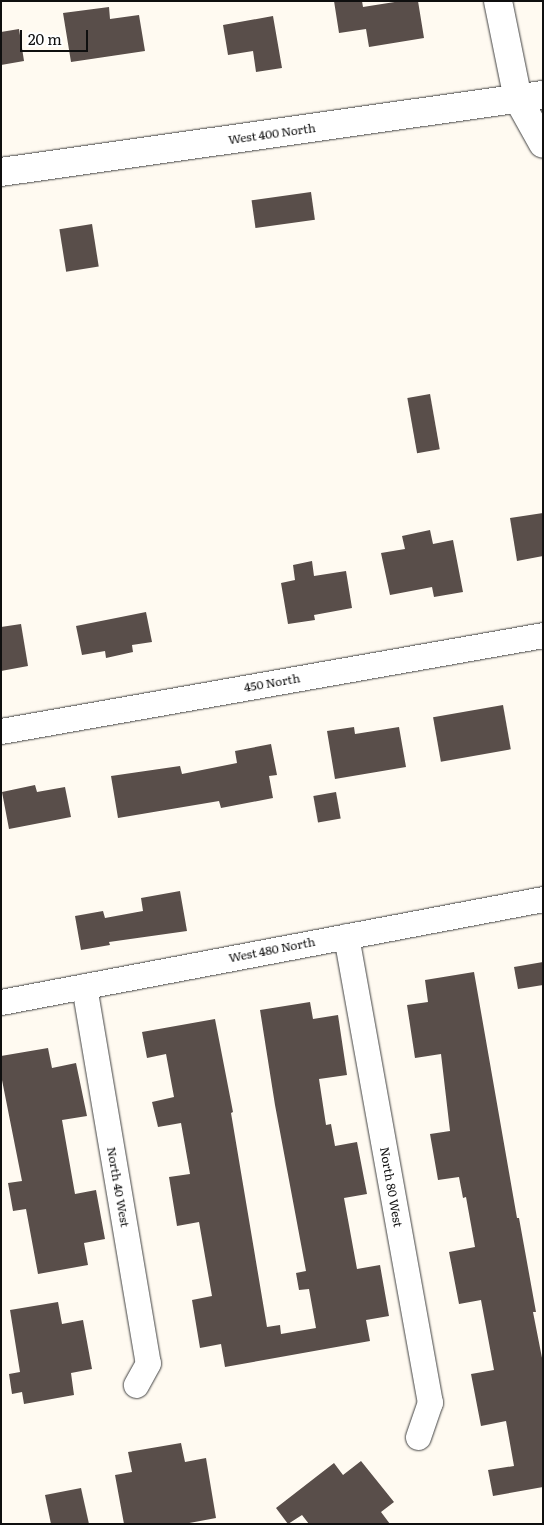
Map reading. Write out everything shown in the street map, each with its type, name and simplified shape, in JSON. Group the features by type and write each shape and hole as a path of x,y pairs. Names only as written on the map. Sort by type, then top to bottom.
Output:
{"street":[{"path":"498,1 530,97 543,144"},
{"name":"West 400 North","path":"1,172 530,97"},
{"name":"450 North","path":"1,731 543,635"},
{"name":"West 480 North","path":"1,1002 543,899"},
{"name":"North 80 West","path":"346,936 430,1402 418,1437"},
{"name":"North 40 West","path":"84,986 148,1363 136,1385"}],"building":[{"path":"334,1 362,1 363,7 401,1 418,1 424,38 369,47 366,29 339,33"},
{"path":"109,7 110,19 139,15 145,51 71,62 63,13"},
{"path":"273,16 282,68 256,72 253,51 228,55 223,25"},
{"path":"19,29 24,61 1,65 1,32"},
{"path":"311,192 315,220 255,228 252,200"},
{"path":"92,224 99,266 66,272 59,229"},
{"path":"430,394 440,449 417,453 407,398"},
{"path":"543,513 543,556 517,561 510,518"},
{"path":"430,530 433,544 453,540 463,592 434,597 432,587 390,595 381,553 405,549 402,536"},
{"path":"312,561 314,576 346,571 352,608 314,615 315,620 288,624 281,583 295,580 293,565"},
{"path":"146,612 152,642 132,645 133,652 106,658 105,651 82,655 76,626"},
{"path":"21,624 28,666 1,671 1,627"},
{"path":"503,705 511,749 441,762 433,717"},
{"path":"354,727 355,734 399,727 406,767 335,779 327,731"},
{"path":"271,744 277,775 269,776 273,798 221,808 219,801 118,818 111,776 180,766 182,774 237,763 235,751"},
{"path":"35,785 37,792 65,787 71,817 9,829 2,792"},
{"path":"336,792 341,819 318,823 313,796"},
{"path":"180,891 187,931 109,942 110,945 81,950 75,916 103,911 105,918 143,911 141,898"},
{"path":"543,962 543,985 518,989 514,967"},
{"path":"474,972 517,1218 519,1218 536,1312 533,1312 543,1363 543,1487 493,1496 488,1470 514,1466 506,1421 481,1426 471,1374 494,1370 481,1300 459,1304 449,1252 475,1247 466,1197 463,1198 459,1177 438,1180 430,1134 450,1131 441,1054 415,1058 407,1005 428,1002 425,980"},
{"path":"310,1002 313,1019 338,1015 347,1075 319,1079 326,1125 331,1124 335,1146 357,1142 367,1194 344,1198 357,1269 380,1265 389,1316 366,1320 370,1341 225,1367 221,1344 200,1348 192,1300 212,1296 199,1222 177,1226 169,1177 190,1174 181,1123 158,1127 152,1102 174,1097 166,1054 147,1058 142,1032 215,1019 233,1112 231,1113 267,1327 280,1325 281,1334 316,1328 309,1289 299,1290 296,1273 306,1271 275,1105 260,1010"},
{"path":"48,1048 52,1068 76,1063 87,1116 62,1120 75,1194 96,1190 105,1239 84,1243 88,1265 38,1274 26,1209 13,1211 8,1183 22,1181 1,1075 1,1056"},
{"path":"58,1302 62,1324 83,1320 92,1369 71,1373 74,1395 24,1404 22,1392 12,1394 9,1374 20,1372 10,1310"},
{"path":"181,1443 185,1462 206,1458 216,1518 184,1524 124,1524 115,1475 132,1472 128,1452"},
{"path":"361,1461 394,1502 381,1512 390,1524 309,1524 302,1515 288,1524 276,1508 334,1463 343,1475"},
{"path":"81,1488 89,1524 51,1524 45,1495"}]}
